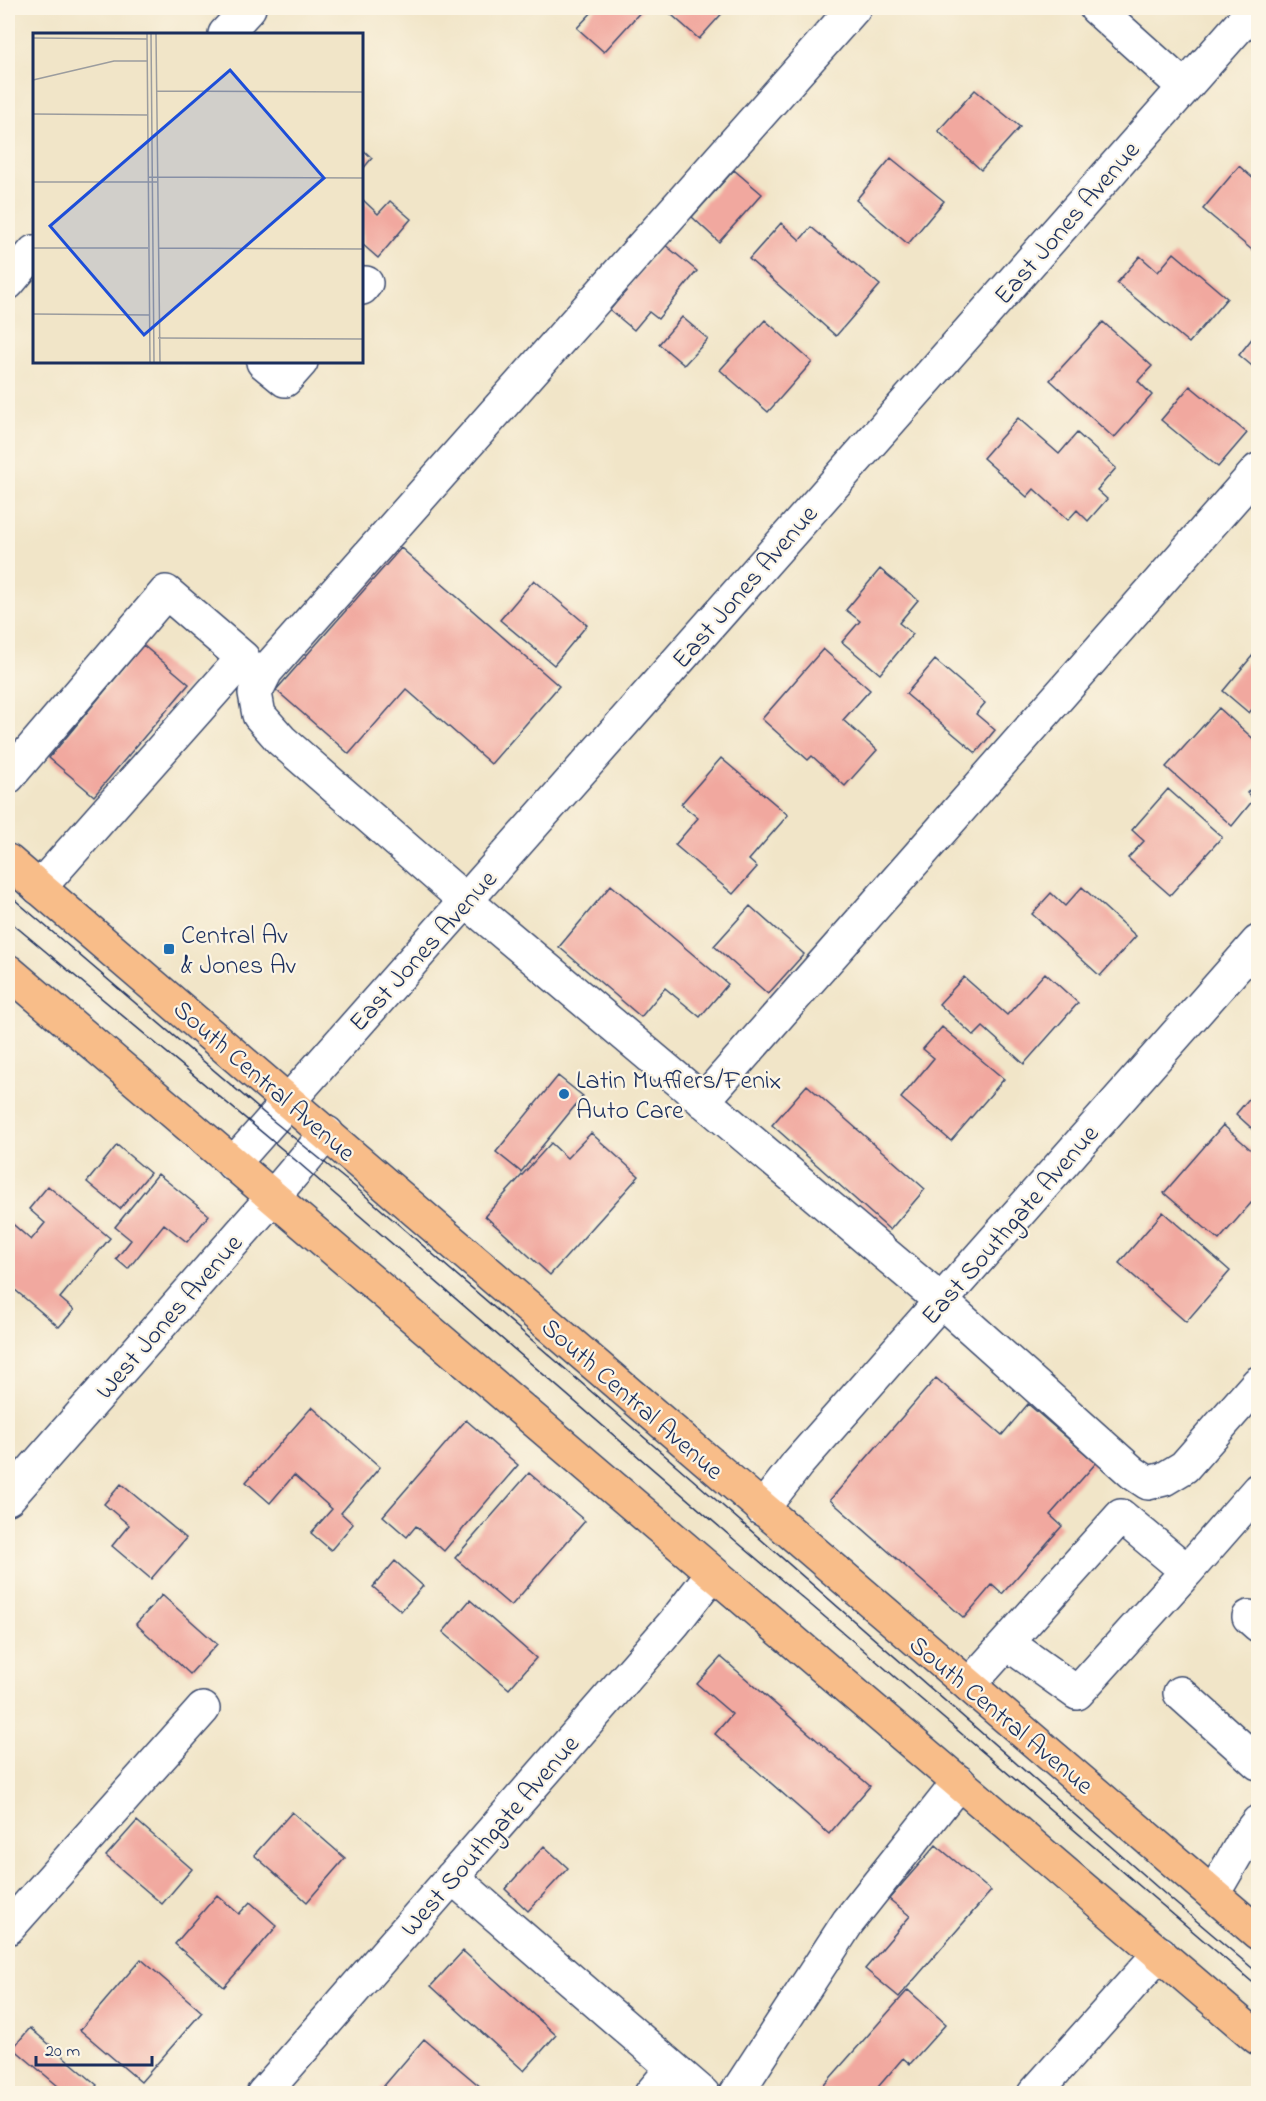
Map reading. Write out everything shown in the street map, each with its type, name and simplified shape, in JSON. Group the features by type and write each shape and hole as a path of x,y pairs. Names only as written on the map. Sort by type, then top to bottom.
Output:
{"main road":[{"name":"South Central Avenue","path":"8,861 1258,1933"},
{"path":"8,971 1258,2038"}],"street":[{"path":"226,33 249,8"},
{"path":"854,8 266,671 255,693 259,715 281,740 466,901 941,1301 1133,1473 1148,1483 1164,1479 1184,1467 1258,1383"},
{"path":"1096,8 1184,87"},
{"name":"East Jones Avenue","path":"233,1164 1255,8"},
{"path":"8,283 33,253"},
{"path":"264,363 285,380 299,363"},
{"path":"703,1101 1258,470"},
{"path":"8,777 166,592 243,658 39,888"},
{"name":"East Southgate Avenue","path":"762,1509 798,1463 1258,942"},
{"name":"West Jones Avenue","path":"8,1498 327,1133"},
{"path":"1007,1642 1077,1693 1258,1490"},
{"path":"969,1685 1121,1516 1187,1571"},
{"name":"West Southgate Avenue","path":"263,2094 674,1623 712,1574"},
{"path":"1180,1693 1258,1763"},
{"path":"8,1928 203,1709"},
{"path":"736,2094 848,1922 959,1782"},
{"path":"1213,1894 1246,1837 1258,1822"},
{"path":"452,1878 703,2094"},
{"path":"1034,2094 1160,1953"},
{"path":"651,2094 673,2068"}],"building":[{"path":"596,8 644,8 604,52 577,28"},
{"path":"664,8 727,8 699,39"},
{"path":"975,90 1020,127 981,170 938,131"},
{"path":"363,150 372,158 363,169"},
{"path":"891,158 944,201 908,244 856,200"},
{"path":"1239,166 1258,183 1258,255 1203,209"},
{"path":"734,170 762,194 719,242 692,217"},
{"path":"363,200 378,214 390,201 411,219 378,258 363,245"},
{"path":"781,223 800,240 811,227 880,285 836,336 749,259"},
{"path":"664,244 697,271 658,319 649,312 634,330 610,310"},
{"path":"1174,253 1227,298 1189,343 1117,283 1140,256 1158,272"},
{"path":"682,317 708,339 684,365 659,344"},
{"path":"765,320 812,362 768,412 720,370"},
{"path":"1103,322 1152,366 1138,381 1152,395 1114,438 1050,380"},
{"path":"1258,331 1258,371 1239,355"},
{"path":"1190,386 1247,433 1218,467 1161,420"},
{"path":"1018,418 1059,454 1077,433 1116,468 1097,490 1107,499 1088,521 1077,510 1068,520 1034,489 1027,497 983,458"},
{"path":"401,548 559,686 491,764 406,689 349,754 276,690"},
{"path":"880,569 918,600 899,623 913,634 880,674 842,642 860,621 846,610"},
{"path":"534,580 587,625 554,665 500,620"},
{"path":"143,645 189,684 94,796 49,758"},
{"path":"823,649 870,690 843,720 877,750 845,786 812,756 808,760 762,719"},
{"path":"1258,649 1258,702 1249,713 1223,691"},
{"path":"935,660 985,703 976,714 995,730 976,753 906,694"},
{"path":"1219,708 1258,743 1258,780 1247,793 1254,799 1232,826 1166,767"},
{"path":"721,758 788,815 749,860 757,867 733,894 675,845 698,818 681,804"},
{"path":"1168,789 1222,837 1170,895 1128,858 1144,841 1132,830"},
{"path":"611,885 728,984 700,1017 665,988 641,1017 559,947"},
{"path":"1082,887 1136,936 1100,976 1032,914 1051,893 1065,906"},
{"path":"750,906 804,954 768,994 714,946"},
{"path":"1045,973 1078,1003 1024,1064 983,1027 974,1036 939,1004 964,977 1007,1015"},
{"path":"942,1027 1004,1079 951,1141 901,1098 934,1058 923,1049"},
{"path":"558,1076 583,1096 521,1172 496,1152"},
{"path":"807,1085 925,1189 890,1230 772,1125"},
{"path":"1258,1088 1258,1134 1236,1114"},
{"path":"1223,1125 1258,1156 1258,1195 1219,1240 1164,1193"},
{"path":"591,1133 639,1176 550,1275 485,1216 551,1143 567,1158"},
{"path":"117,1145 150,1173 120,1209 87,1182"},
{"path":"158,1174 209,1215 187,1242 164,1224 128,1269 116,1259 131,1240 115,1227"},
{"path":"48,1186 110,1238 60,1298 74,1310 59,1327 8,1284 8,1220 31,1240 45,1223 29,1209"},
{"path":"1163,1212 1230,1271 1186,1322 1119,1263"},
{"path":"936,1378 1002,1435 1028,1404 1096,1463 1050,1515 1062,1526 1002,1594 992,1585 964,1618 830,1500"},
{"path":"312,1407 380,1467 341,1513 353,1524 331,1550 311,1533 332,1509 294,1475 270,1503 246,1482"},
{"path":"466,1420 518,1465 444,1551 416,1526 407,1537 383,1516"},
{"path":"529,1473 585,1521 511,1606 455,1558"},
{"path":"121,1484 186,1538 151,1579 112,1546 129,1525 104,1504"},
{"path":"395,1561 423,1586 401,1611 373,1587"},
{"path":"162,1595 217,1644 190,1674 136,1624"},
{"path":"470,1600 536,1658 509,1689 443,1632"},
{"path":"721,1657 870,1786 829,1834 715,1734 732,1714 697,1684"},
{"path":"292,1812 345,1858 307,1902 254,1855"},
{"path":"137,1821 192,1869 162,1904 106,1856"},
{"path":"936,1845 991,1891 899,1997 865,1969 910,1916 889,1899"},
{"path":"544,1846 568,1868 528,1911 505,1889"},
{"path":"217,1895 239,1914 250,1902 277,1926 224,1987 175,1944"},
{"path":"463,1951 556,2035 524,2071 431,1986"},
{"path":"141,1959 202,2012 141,2082 80,2030"},
{"path":"908,1990 946,2024 910,2064 903,2058 872,2094 816,2094"},
{"path":"30,2028 97,2085 90,2094 52,2094 58,2086 13,2048"},
{"path":"424,2039 489,2094 377,2094"}],"tram line":[{"path":"8,894 272,1120 361,1192 1258,1973"},
{"path":"8,920 300,1164 737,1542 1258,1987"}],"place":[{"name":"Central Av & Jones Av","path":"169,949"},
{"name":"Latin Mufflers/Fenix Auto Care","path":"564,1094"}]}
